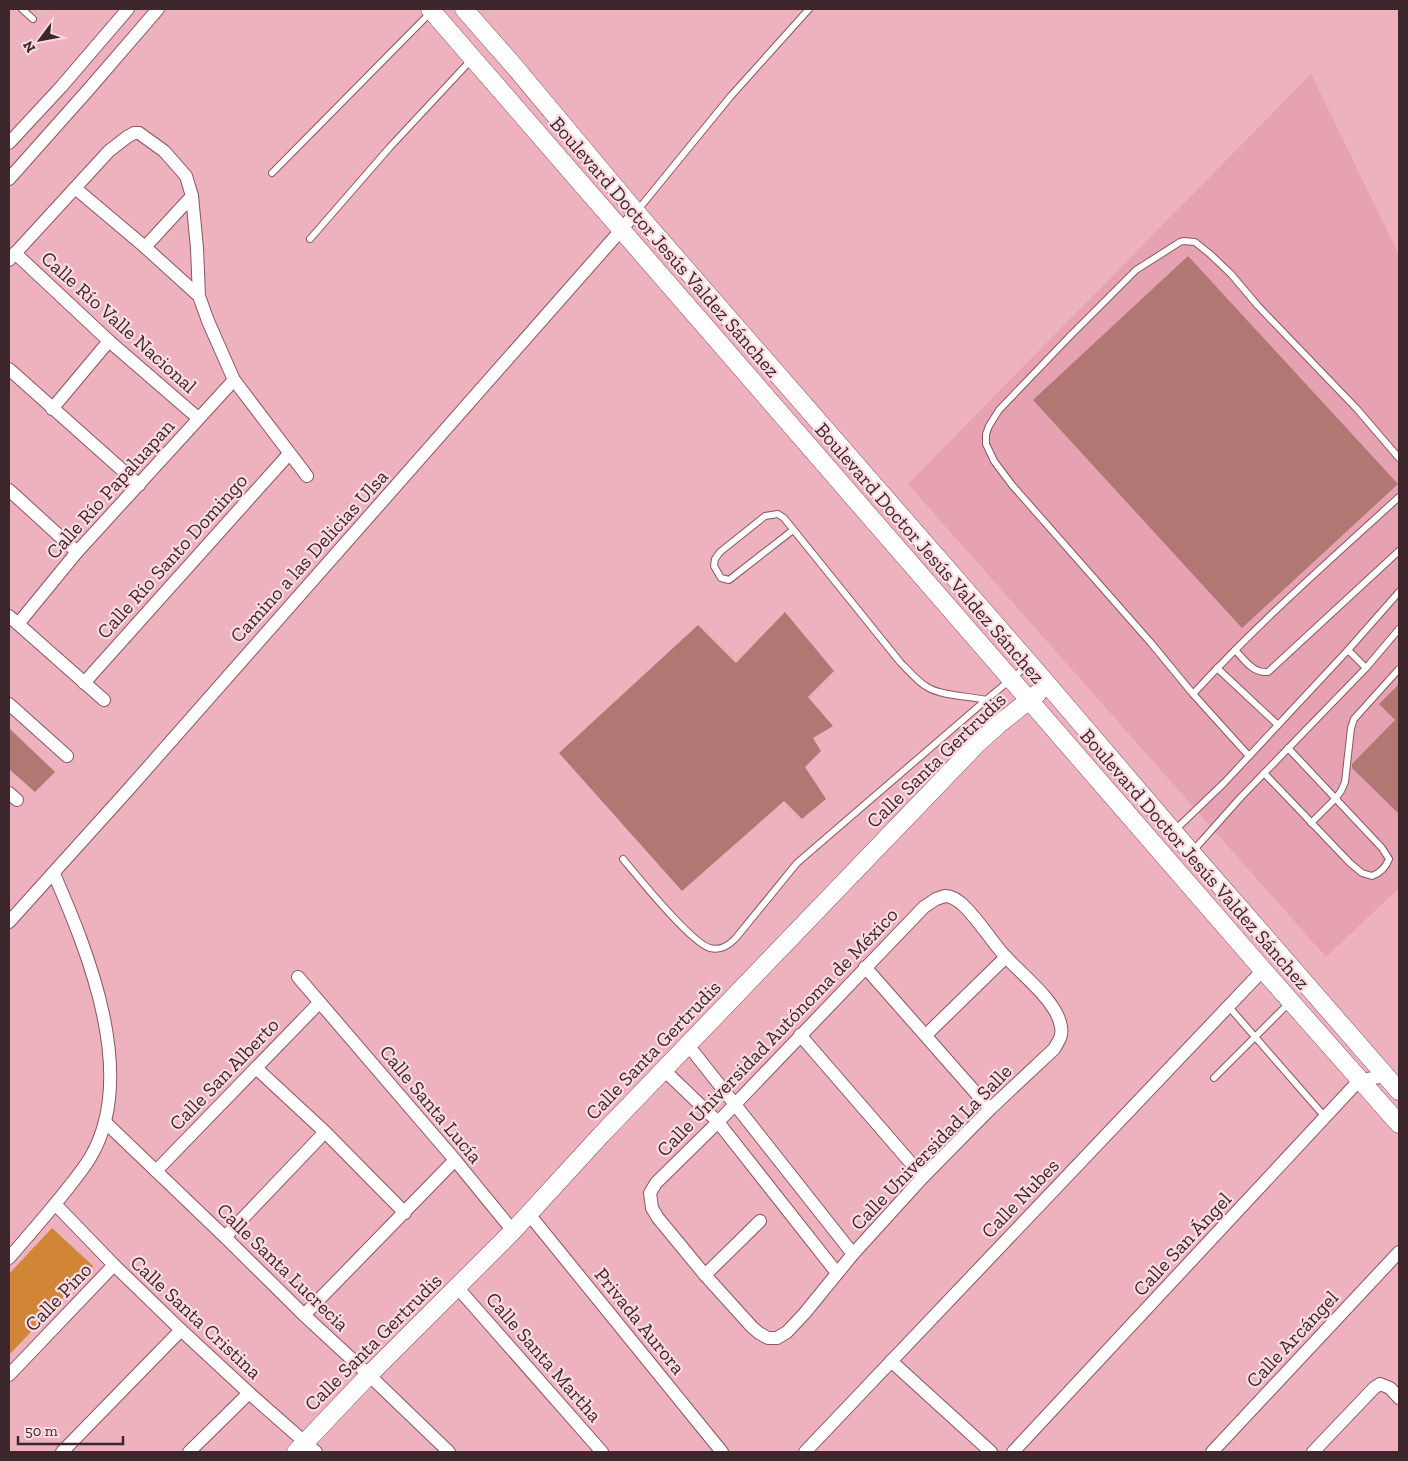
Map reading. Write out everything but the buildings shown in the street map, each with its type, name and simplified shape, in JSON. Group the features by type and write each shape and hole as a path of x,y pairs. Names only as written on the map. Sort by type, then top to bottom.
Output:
{"main road":[{"name":"Boulevard Doctor Jesús Valdez Sánchez","path":"431,10 1263,970 1399,1124"},
{"name":"Boulevard Doctor Jesús Valdez Sánchez","path":"468,10 636,212 1399,1091"},
{"name":"Calle Santa Gertrudis","path":"306,1449 368,1374 513,1230 855,869 977,744 999,724 1049,686"}],"street":[{"path":"9,178 158,9"},
{"path":"9,143 125,13 138,32"},
{"path":"12,257 109,151 120,141 132,134 137,132 142,134 164,151 186,176 192,196 199,296 224,360 234,380 307,476"},
{"path":"75,188 199,296"},
{"path":"145,247 192,196"},
{"name":"Camino a las Delicias Ulsa","path":"9,922 54,874 636,212"},
{"name":"Calle Río Valle Nacional","path":"12,257 198,418"},
{"path":"52,409 109,341"},
{"path":"9,369 139,485"},
{"name":"Calle Río Papaluapan","path":"13,620 234,380"},
{"name":"Calle Río Santo Domingo","path":"84,683 289,454"},
{"path":"9,490 77,552"},
{"path":"13,620 104,700"},
{"path":"9,704 67,756"},
{"path":"9,1258 55,1204 91,1157 105,1122 109,1101 110,1058 95,985 82,942 54,874"},
{"name":"Calle Universidad Autónoma de México","path":"656,1183 735,1105 924,906 945,896 955,899 962,904 1006,957"},
{"path":"926,1035 1006,957"},
{"name":"Calle Universidad La Salle","path":"656,1183 650,1193 652,1208 667,1229 705,1275 759,1333 768,1338 782,1336 804,1314 853,1254 923,1177 990,1109 1054,1049 1061,1037 1061,1027 1055,1013 1040,991 1006,957"},
{"path":"865,967 990,1109"},
{"name":"Calle Nubes","path":"805,1452 1263,970"},
{"name":"Calle Santa Lucía","path":"298,976 513,1230"},
{"name":"Calle San Alberto","path":"156,1170 319,1003"},
{"path":"800,1035 923,1177"},
{"path":"688,1045 853,1254"},
{"path":"256,1068 325,1132 405,1212"},
{"path":"664,1070 718,1122 837,1273"},
{"path":"1361,1080 1386,1076"},
{"name":"Calle San Ángel","path":"1013,1452 1361,1080"},
{"name":"Calle Santa Lucrecia","path":"105,1122 304,1316 449,1452"},
{"path":"225,1237 325,1132"},
{"path":"304,1316 455,1160"},
{"name":"Calle Santa Cristina","path":"55,1204 114,1265 306,1449"},
{"name":"Privada Aurora","path":"528,1213 722,1452"},
{"path":"705,1275 760,1221"},
{"name":"Calle Arcángel","path":"1212,1452 1399,1252"},
{"name":"Calle Pino","path":"9,1375 114,1265"},
{"name":"Calle Santa Martha","path":"457,1287 602,1452"},
{"path":"62,1452 181,1330"},
{"path":"891,1361 992,1452"},
{"path":"1313,1452 1368,1393 1380,1384 1390,1388 1399,1398"},
{"path":"189,1452 249,1393"}],"lane":[{"path":"22,9 33,19"},
{"path":"636,212 730,97 808,9"},
{"path":"272,173 431,10"},
{"path":"310,238 390,147 473,58"},
{"path":"1249,756 1012,485 994,460 986,444 986,434 989,426 999,410 1136,270 1180,242 1187,241 1195,242 1202,247 1231,274 1258,306 1399,458"},
{"path":"1193,694 1286,600 1399,497"},
{"path":"793,530 729,580 721,578 714,569 714,563 720,552 765,516 778,514 784,518 914,677 928,688 948,694 986,700"},
{"path":"1235,650 1253,670 1261,673 1268,672 1399,551"},
{"path":"1173,832 1224,783 1348,650 1399,592"},
{"path":"1191,852 1264,773 1366,668 1399,629"},
{"path":"1348,650 1366,668"},
{"path":"623,859 658,901 703,945 716,949 727,946 735,939 797,863 1030,664"},
{"path":"1217,668 1278,725"},
{"path":"1311,823 1336,798 1345,782 1351,728 1354,719 1399,670"},
{"path":"1264,773 1350,863 1362,873 1372,876 1378,874 1385,867 1388,859 1382,848 1288,748"},
{"path":"1214,1078 1291,1001"},
{"path":"1229,1007 1325,1117"}],"shaded area":[{"path":"1311,74 1399,255 1399,888 1326,957 908,484"},
{"path":"52,1228 93,1266 9,1355 9,1274"}]}
